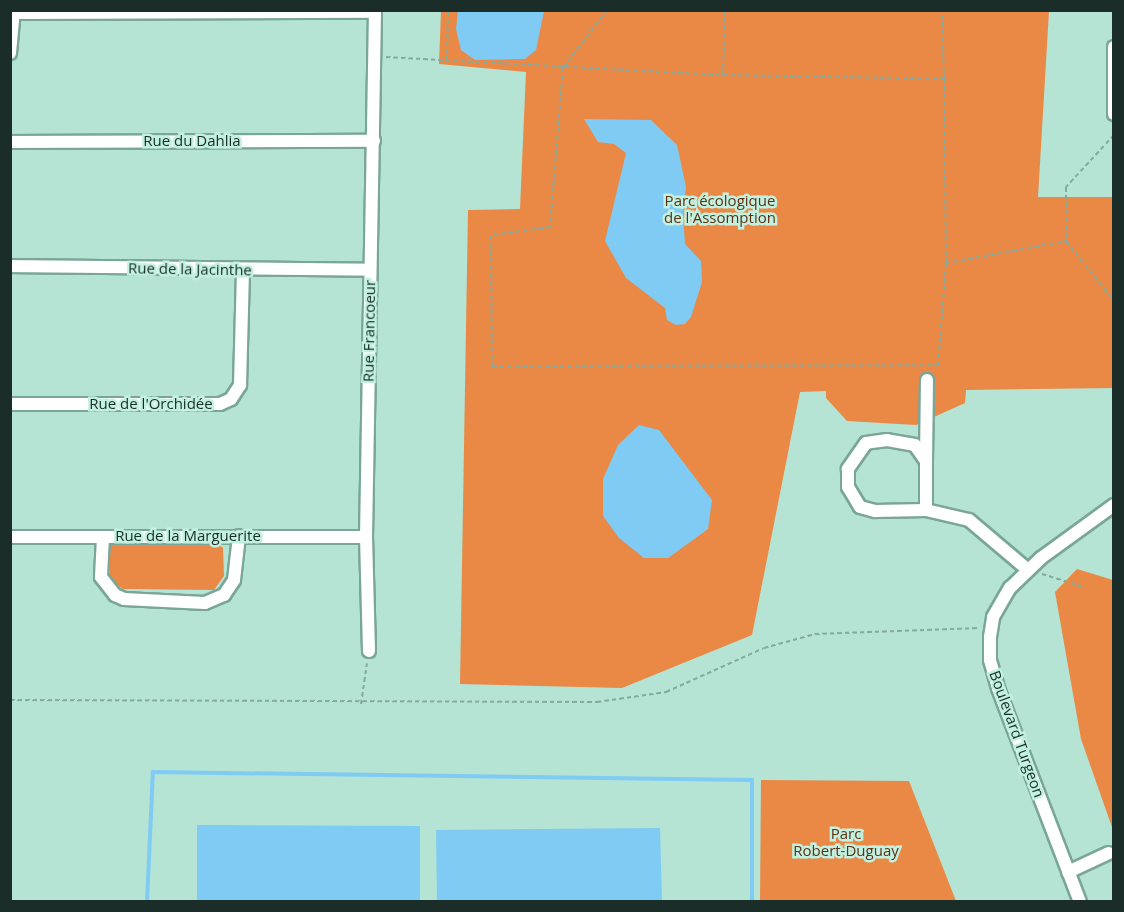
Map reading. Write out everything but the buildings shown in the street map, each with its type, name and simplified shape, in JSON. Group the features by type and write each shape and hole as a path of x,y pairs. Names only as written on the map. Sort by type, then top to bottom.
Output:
{"street":[{"path":"10,53 14,12 375,11"},
{"name":"Rue Francoeur","path":"369,651 366,537 375,11"},
{"path":"1113,47 1113,114"},
{"name":"Rue du Dahlia","path":"10,142 374,141"},
{"name":"Rue de la Jacinthe","path":"10,266 243,271 370,270"},
{"name":"Rue de l'Orchidée","path":"10,404 220,404 231,399 240,385 243,271"},
{"path":"926,510 927,380"},
{"path":"926,461 915,445 904,441 866,442 848,469 848,486 861,507 875,512 926,510 969,520 1028,570"},
{"name":"Boulevard Turgeon","path":"1080,902 998,687 990,660 992,627 1010,588 1028,570 1113,506"},
{"path":"103,537 101,577 116,595 124,599 205,603 224,596 234,580 238,536"},
{"name":"Rue de la Marguerite","path":"10,537 366,537"},
{"path":"1068,872 1109,853"}],"path":[{"path":"447,61 448,10"},
{"path":"607,10 563,68 550,228 491,235 492,366 938,365 946,263 942,10"},
{"path":"723,75 725,10"},
{"path":"375,56 723,75 944,79"},
{"path":"1113,135 1066,187 1066,241 1113,301"},
{"path":"946,263 1066,241"},
{"path":"1028,570 1084,587"},
{"path":"10,700 361,704 597,702 666,692 764,648 815,634 992,627"},
{"path":"361,704 369,651"}],"green space":[{"name":"Parc écologique de l'Assomption","path":"441,11 1049,11 1038,197 1113,197 1113,388 966,390 965,403 916,425 847,421 826,398 826,391 800,392 752,635 622,688 460,684 468,210 520,209 526,72 439,64"},
{"path":"114,540 214,541 223,548 224,576 214,590 123,589 110,579 109,543"},
{"path":"1077,569 1113,580 1113,830 1081,739 1055,592"},
{"name":"Parc Robert-Duguay","path":"761,780 909,781 956,901 760,901"}],"water":[{"path":"458,11 544,11 536,50 525,59 475,60 461,50 456,29"},
{"path":"584,119 651,120 677,145 686,187 683,213 685,244 701,261 702,282 691,317 685,324 676,325 667,320 665,308 626,278 605,241 626,153 614,144 598,142"},
{"path":"639,425 659,430 712,500 708,529 668,558 644,558 619,538 603,516 603,479 618,445"},
{"path":"197,825 420,826 420,901 197,901"},
{"path":"660,828 662,901 437,901 436,830"}],"waterway":[{"path":"147,902 153,772 752,780 752,902"}]}
